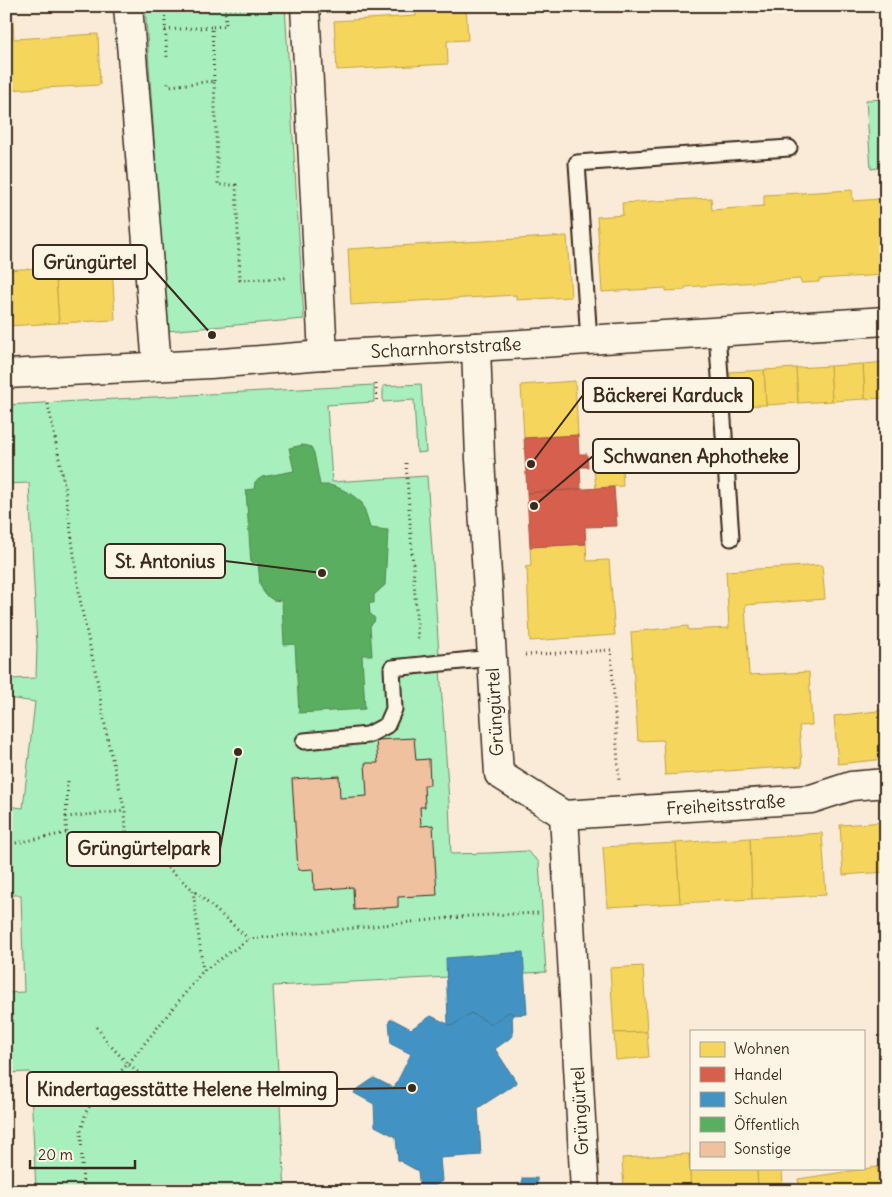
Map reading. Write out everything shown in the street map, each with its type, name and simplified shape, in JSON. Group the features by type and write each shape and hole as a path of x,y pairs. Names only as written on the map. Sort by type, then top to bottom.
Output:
{"street":[{"path":"305,6 323,355"},
{"path":"129,19 156,366"},
{"name":"Scharnhorststraße","path":"6,374 210,364 323,355 886,321"},
{"name":"Grüngürtel","path":"476,347 480,459 499,774 564,815 585,1191"},
{"name":"Freiheitsstraße","path":"564,815 811,799 852,786 886,783"}],"lane":[{"path":"589,340 577,163 789,148"},
{"path":"717,332 731,538"},
{"path":"304,741 368,735 387,725 394,709 392,668 492,658"}],"path":[{"path":"164,6 167,58"},
{"path":"129,19 166,30 226,26 225,9 280,7"},
{"path":"212,27 218,185 236,185 240,280 320,276"},
{"path":"168,77 168,86 214,81"},
{"path":"376,381 377,402"},
{"path":"47,396 65,488 81,606 108,742 125,811 127,844 67,849"},
{"path":"406,463 417,613 418,665"},
{"path":"492,658 610,650 621,812"},
{"path":"68,781 66,833 69,865"},
{"path":"66,817 125,811"},
{"path":"126,831 249,939"},
{"path":"6,845 66,833"},
{"path":"193,890 202,971"},
{"path":"83,1191 81,1131 86,1112 95,1097 128,1064 202,971 249,939 469,916 569,910"},
{"path":"98,1026 107,1042 128,1064 169,1099"}],"green space":[{"path":"145,6 285,6 304,319 167,331"},
{"path":"886,99 886,167 871,169 866,100"},
{"path":"421,384 426,452 417,453 414,400 383,402 383,386"},
{"path":"374,385 374,402 327,405 332,482 427,476 451,854 527,851 539,862 546,972 273,986 285,1191 13,1191 36,1189 30,1072 6,1073 6,993 24,992 21,895 6,895 6,806 23,808 35,702 8,698 9,679 36,678 37,647 29,483 6,484 6,405"}],"building: Wohnen":[{"path":"6,6 12,6 14,39 98,34 100,85 6,90"},
{"path":"415,6 466,6 468,40 447,41 448,64 337,70 334,21 416,16"},
{"path":"852,190 853,201 880,199 884,275 819,279 819,282 801,283 800,279 685,287 685,290 666,291 666,288 602,292 597,217 623,215 622,203 711,198 712,210 764,206 764,195"},
{"path":"567,236 571,297 516,300 516,295 351,305 348,249"},
{"path":"112,263 115,320 59,323 55,267"},
{"path":"55,267 59,323 6,326 6,270"},
{"path":"886,362 886,398 865,399 863,364"},
{"path":"863,364 865,399 832,401 830,366"},
{"path":"830,366 832,401 798,403 796,368"},
{"path":"796,368 798,403 766,405 764,370"},
{"path":"764,370 766,405 732,406 730,372"},
{"path":"575,381 578,435 524,438 521,385"},
{"path":"622,467 623,486 596,488 594,469"},
{"path":"586,544 587,561 609,560 615,635 530,641 527,569 525,567 531,566 530,547"},
{"path":"822,565 825,599 745,605 749,675 809,672 812,725 799,726 802,766 665,775 663,740 638,741 631,632 688,626 688,630 729,628 726,571"},
{"path":"886,710 886,759 838,764 834,716"},
{"path":"886,822 886,872 843,875 840,825"},
{"path":"822,833 826,895 752,899 750,838"},
{"path":"750,838 752,899 680,903 676,843"},
{"path":"676,843 680,903 607,907 603,847"},
{"path":"643,966 647,1032 614,1033 610,968"},
{"path":"647,1032 649,1057 616,1060 614,1033"},
{"path":"689,1154 690,1170 757,1170 758,1191 691,1191"},
{"path":"689,1154 691,1191 624,1191 622,1158"},
{"path":"886,1165 886,1191 881,1191 877,1167"},
{"path":"877,1167 881,1191 800,1191 798,1179"},
{"path":"757,1170 782,1170 783,1191 758,1191"}],"building: Handel":[{"path":"578,435 579,454 587,454 588,467 580,467 581,489 527,493 524,438"},
{"path":"614,487 617,526 585,527 586,544 530,547 527,493"}],"building: Schulen":[{"path":"523,952 527,1014 512,1015 509,1012 491,1024 471,1013 452,1026 448,1025 446,958"},
{"path":"509,1012 512,1013 513,1036 495,1049 517,1083 478,1108 481,1155 440,1158 442,1181 427,1191 420,1191 418,1171 398,1160 396,1137 375,1126 374,1104 354,1093 374,1078 394,1088 411,1054 391,1044 389,1021 392,1019 411,1029 431,1016 452,1026 471,1013 491,1024"},
{"path":"522,1178 537,1178 537,1191 522,1191"}],"building: Öffentlich":[{"path":"303,445 311,447 314,453 320,485 330,485 351,494 362,503 370,528 388,530 385,585 374,595 374,603 369,603 370,614 375,619 370,626 372,655 362,655 365,709 299,713 295,644 284,645 282,601 273,600 266,595 260,584 258,562 251,563 246,490 254,489 255,482 262,477 294,471 289,448"}],"building: Sonstige":[{"path":"414,738 416,760 429,759 430,785 424,785 425,807 420,807 421,826 433,825 437,895 398,897 398,907 354,910 353,887 314,890 313,869 298,870 292,779 339,776 340,798 367,796 365,763 378,763 376,740"}],"place":[{"name":"Grüngürtel","path":"212,335"},
{"name":"Bäckerei Karduck","path":"531,464"},
{"name":"Schwanen Aphotheke","path":"534,506"},
{"name":"St. Antonius","path":"322,573"},
{"name":"Grüngürtelpark","path":"238,752"},
{"name":"Kindertagesstätte Helene Helming","path":"412,1088"}]}
